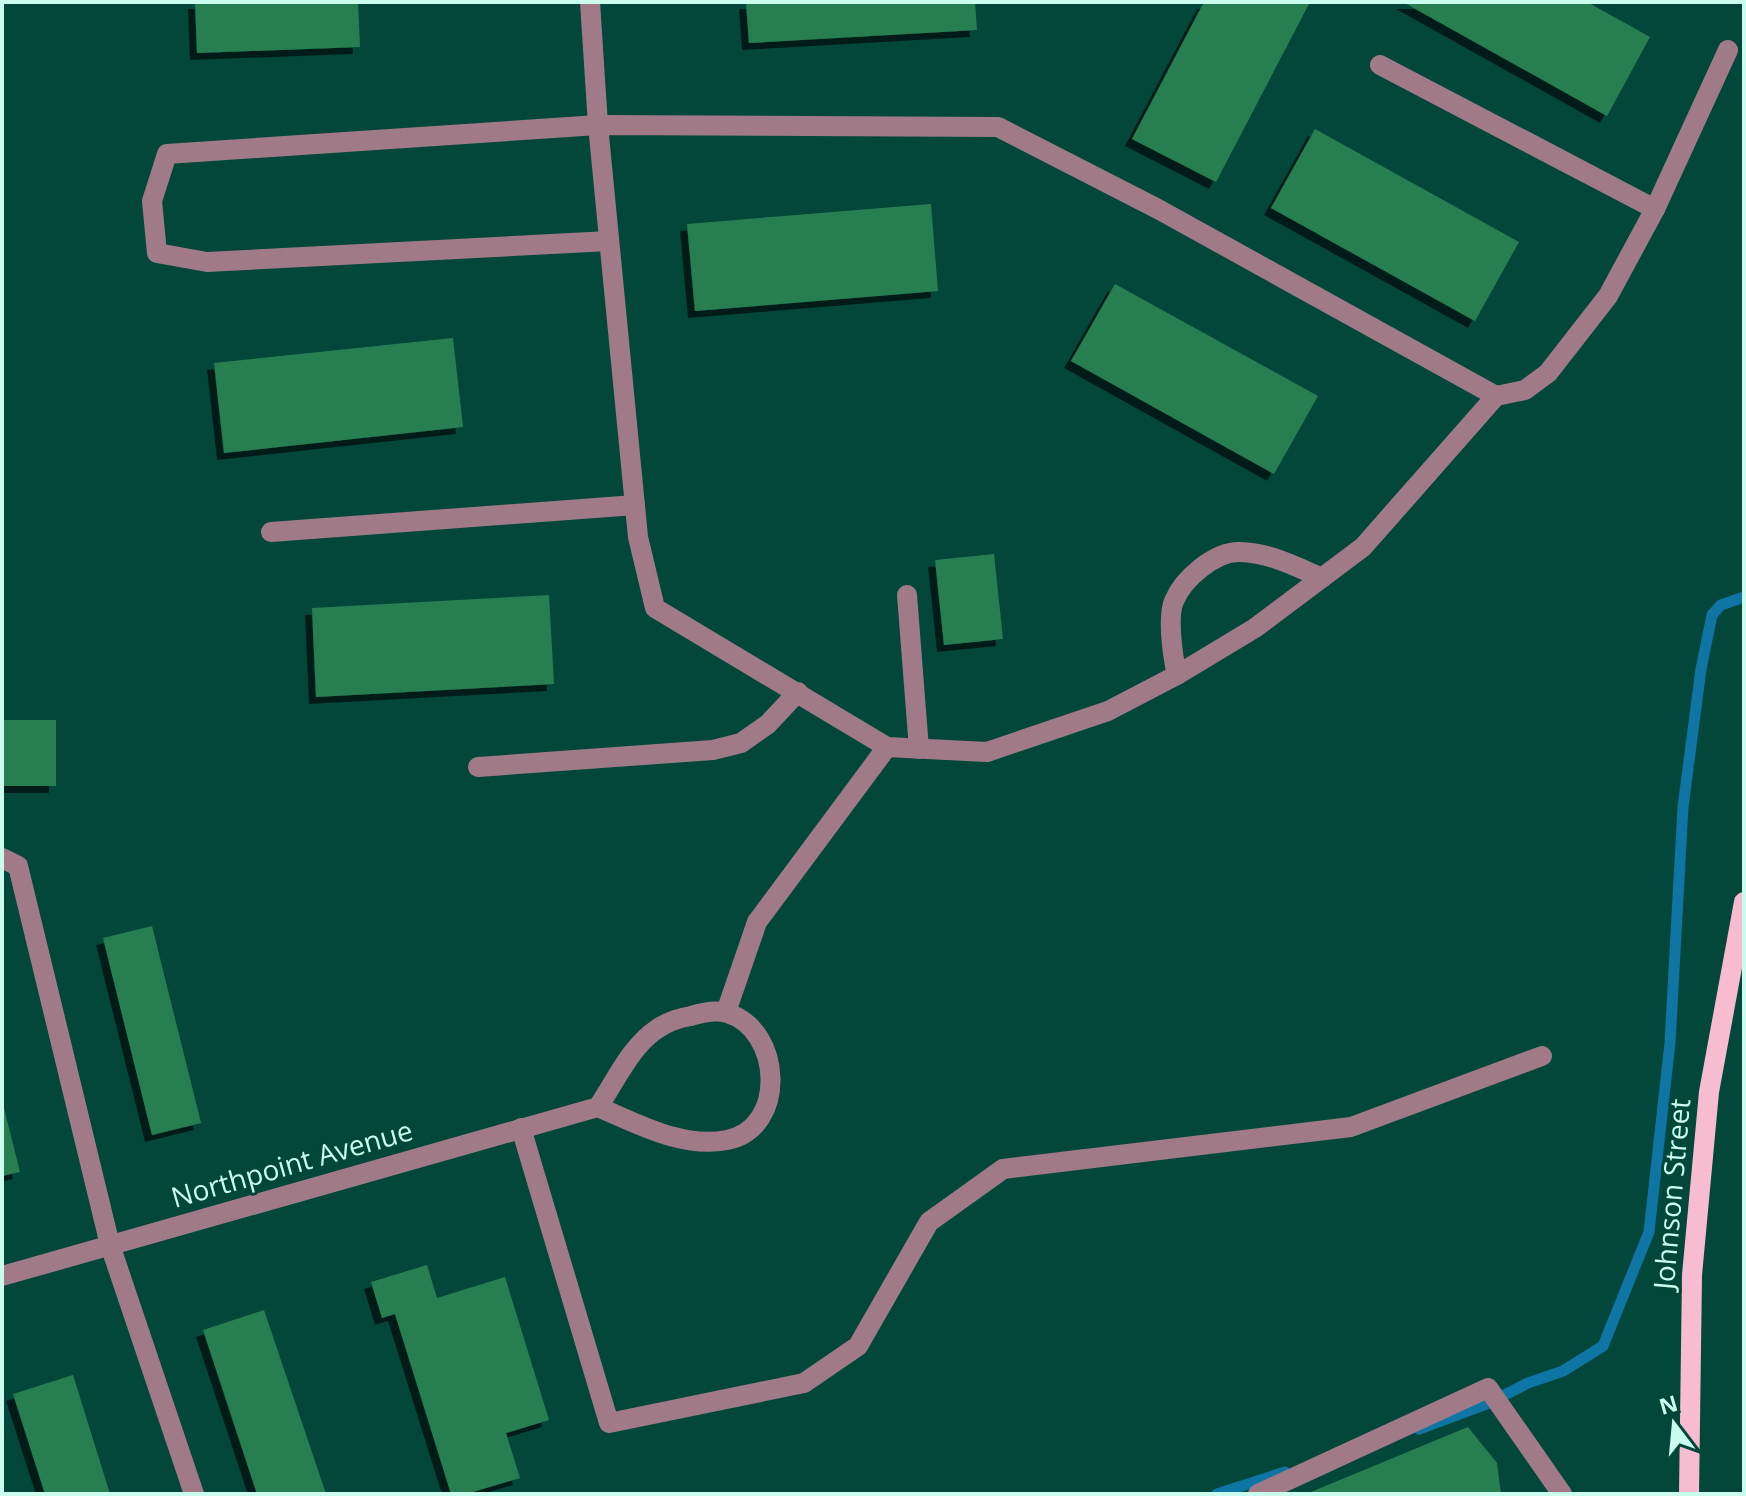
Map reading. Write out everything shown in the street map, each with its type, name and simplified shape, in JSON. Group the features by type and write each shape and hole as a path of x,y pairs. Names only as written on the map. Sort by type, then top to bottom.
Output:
{"main road":[{"name":"Johnson Street","path":"1689,1494 1692,1275 1709,1092 1744,902"}],"street":[{"path":"590,2 598,125 638,537 655,608 887,747 987,752 1108,711 1177,675 1255,628 1363,547 1496,396 1525,390 1548,373 1608,296 1655,209 1728,50"},
{"path":"1380,65 1655,209"},
{"path":"609,241 207,262 157,253 152,201 167,154 598,125 998,127 1158,209 1496,396"},
{"path":"271,532 635,505"},
{"path":"1177,675 1171,651 1173,602 1201,564 1236,551 1268,555 1322,578"},
{"path":"907,595 919,749"},
{"path":"478,767 713,750 741,743 768,724 798,692"},
{"path":"726,1012 757,922 887,747"},
{"path":"2,858 18,866 110,1245 194,1494"},
{"path":"726,1012 747,1023 759,1039 768,1060 771,1082 769,1102 748,1131 730,1140 703,1142 671,1137 598,1107 636,1049 656,1030 679,1019 702,1013 726,1012"},
{"path":"521,1128 609,1423 804,1383 858,1346 929,1222 1003,1169 1351,1127 1542,1056"},
{"name":"Northpoint Avenue","path":"2,1276 598,1107"},
{"path":"1258,1494 1488,1388 1562,1494"}],"building":[{"path":"195,2 358,2 360,47 197,53"},
{"path":"746,2 975,2 977,30 749,43"},
{"path":"1204,2 1310,2 1216,182 1132,139"},
{"path":"1403,2 1587,2 1650,37 1607,116"},
{"path":"1315,129 1519,242 1475,321 1271,208"},
{"path":"931,204 938,291 695,311 687,224"},
{"path":"1115,284 1318,396 1274,474 1071,361"},
{"path":"453,338 463,427 224,453 214,363"},
{"path":"994,554 1003,639 944,645 935,560"},
{"path":"549,595 554,684 316,697 312,608"},
{"path":"2,720 56,720 56,786 2,786"},
{"path":"152,926 201,1123 152,1135 103,938"},
{"path":"2,1105 20,1172 2,1176"},
{"path":"427,1265 437,1298 505,1277 549,1420 506,1433 520,1478 466,1494 451,1494 395,1314 382,1318 371,1282"},
{"path":"264,1310 326,1494 257,1494 203,1330"},
{"path":"73,1375 110,1494 45,1494 13,1394"},
{"path":"1468,1427 1497,1463 1501,1494 1306,1494"}],"waterway":[{"path":"1419,1429 1563,1371 1603,1346 1649,1232 1670,1043 1683,807 1701,669 1712,615 1721,605 1744,597"},
{"path":"1217,1494 1285,1472"}]}
